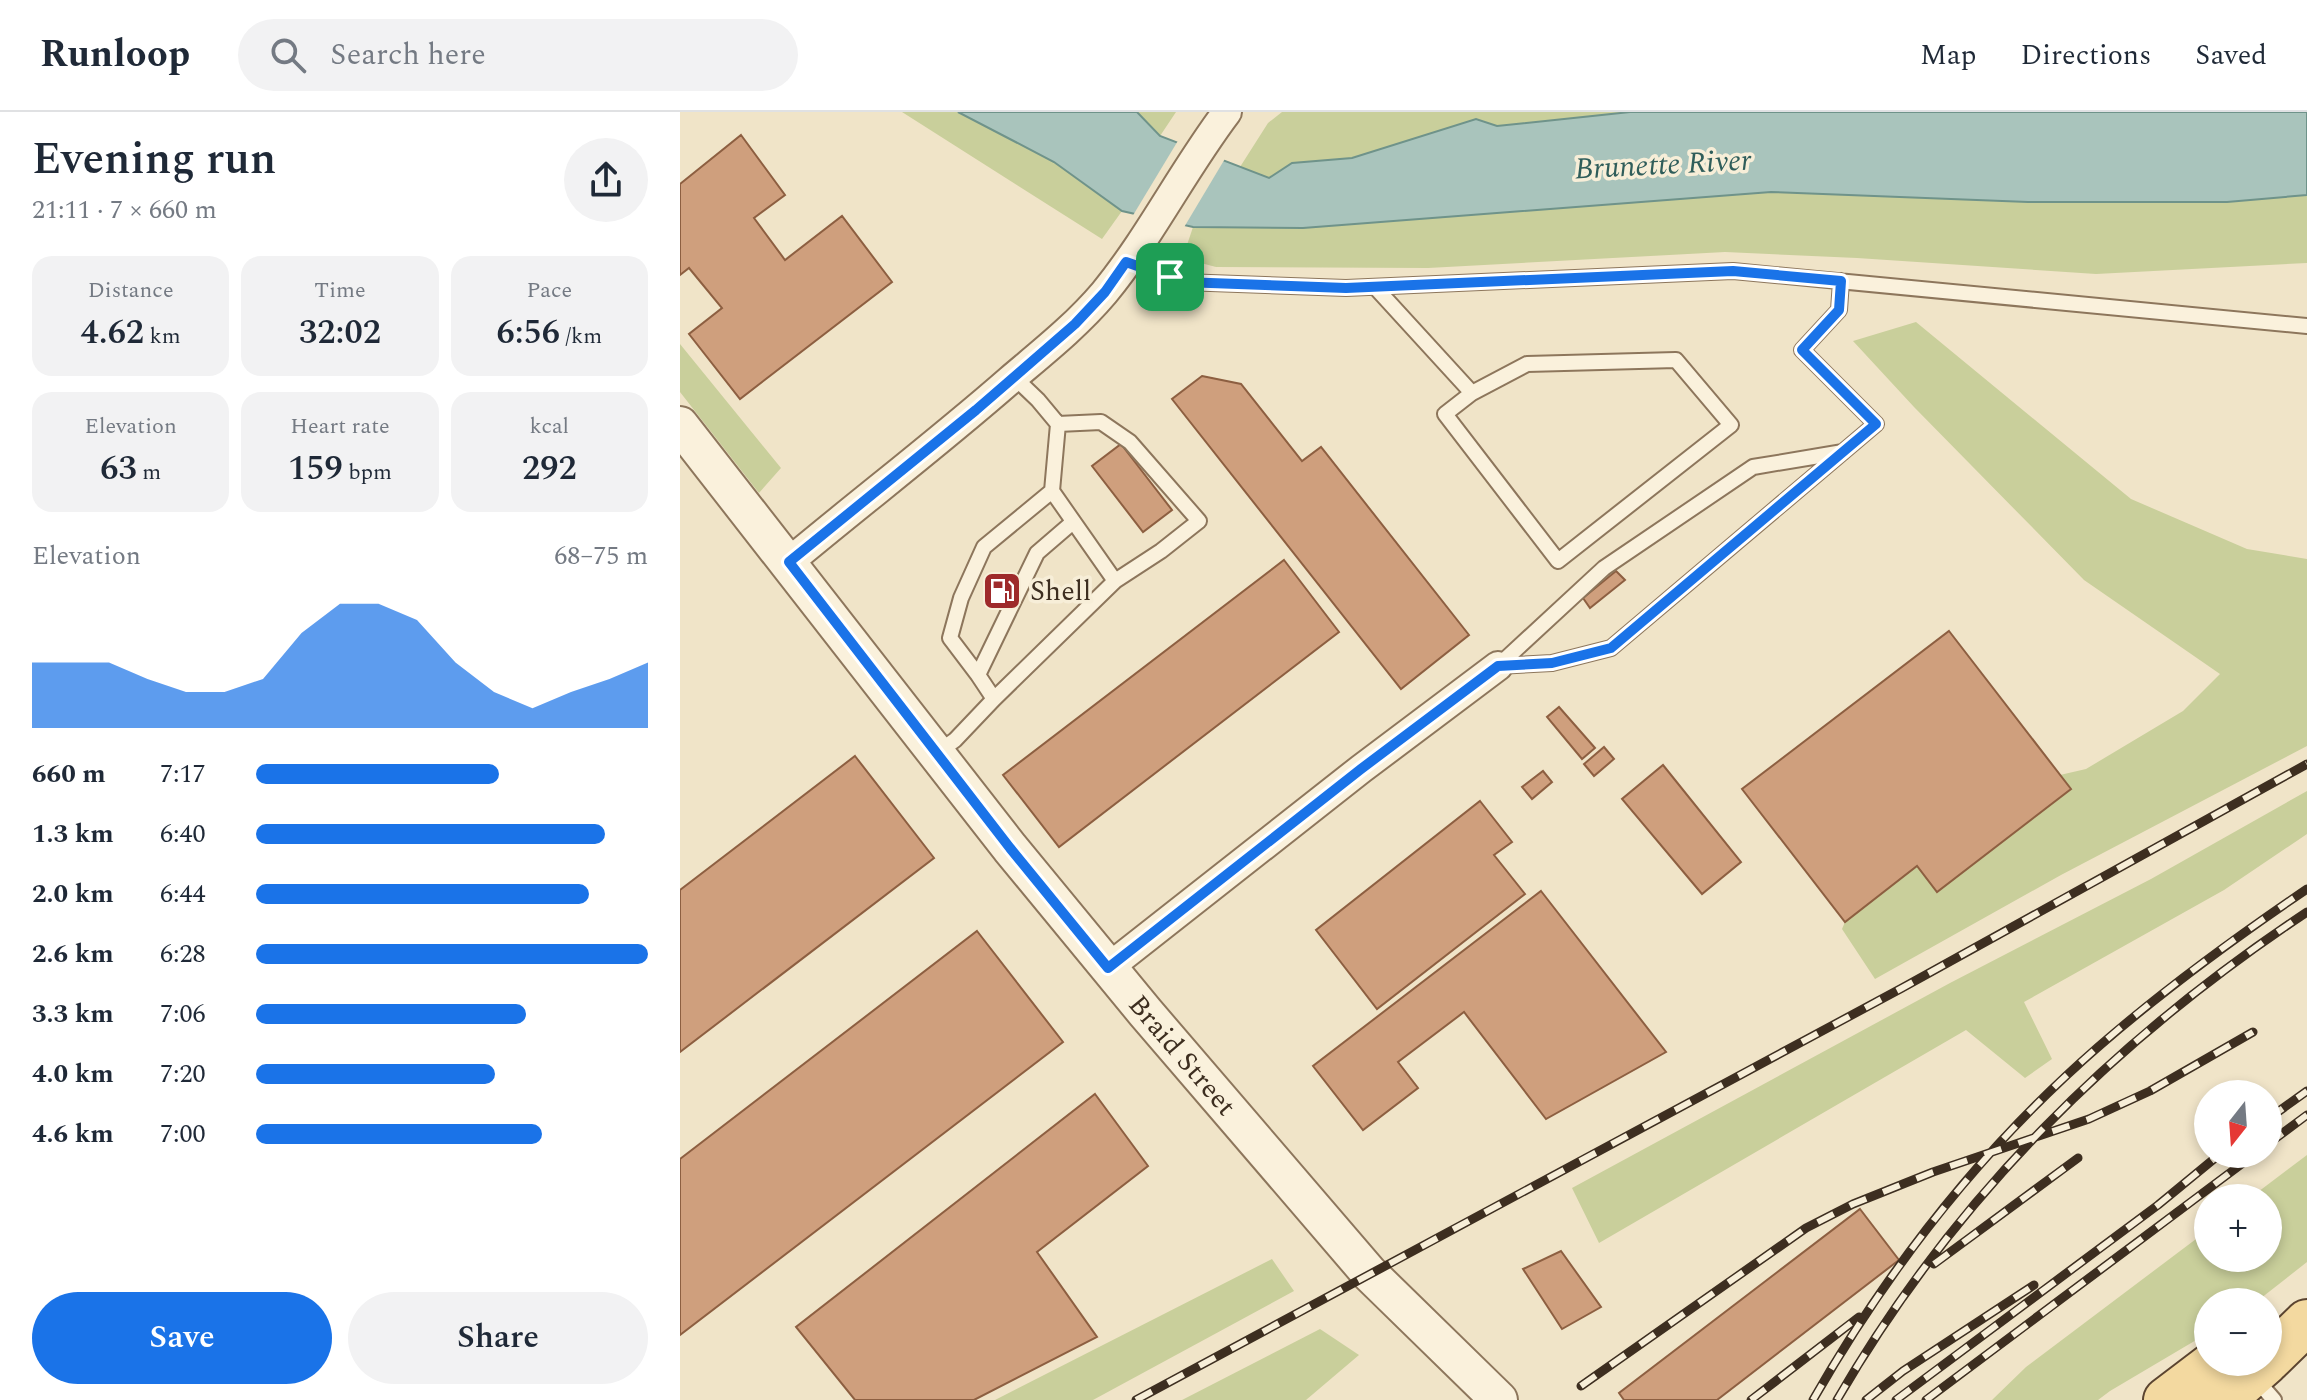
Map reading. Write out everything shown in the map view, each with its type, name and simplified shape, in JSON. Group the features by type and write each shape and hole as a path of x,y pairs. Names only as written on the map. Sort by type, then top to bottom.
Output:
{"main road":[{"path":"2282,1318 2307,1302"},
{"path":"2282,1346 2307,1322"},
{"path":"2166,1400 2250,1376"}],"street":[{"path":"789,562 1075,324 1105,292 1227,112"},
{"name":"Braid Street","path":"680,425 1010,848 1108,968 1369,1273 1499,1400"},
{"path":"1108,968 1361,769 1498,666"}],"lane":[{"path":"1126,262 1183,282 1346,288 1733,271 2307,326"},
{"path":"1498,666 1552,663 1611,648 1876,424 1802,350 1839,310 1841,281"},
{"path":"1375,287 1472,393"},
{"path":"1676,360 1731,425 1558,561 1445,414 1472,393 1527,364 1676,360"},
{"path":"1014,377 1058,424 1052,491 1115,581"},
{"path":"937,753 955,740 1115,581 1199,521 1130,442 1101,422 1058,424"},
{"path":"1498,666 1604,568 1753,467 1843,452"},
{"path":"994,699 950,638 961,598 984,547 1052,491"},
{"path":"978,675 1037,553 1073,522"}],"green space":[{"path":"902,112 958,112 1054,162 1122,211 1102,239"},
{"path":"1137,112 1176,112 1160,136"},
{"path":"1282,112 1630,112 1497,126 1476,119 1352,158 1292,163 1269,178 1240,167 1268,123"},
{"path":"1772,192 2028,202 2227,202 2307,195 2307,263 2096,274 1725,252 1428,268 1216,267 1197,262 1187,245 1193,227 1303,228"},
{"path":"1916,322 2131,499 2247,549 2307,559 2307,746 2061,875 1875,979 1842,929 1845,922 1917,866 1937,891 2071,789 2060,775 2086,769 2183,711 2220,674 2084,580 1853,341"},
{"path":"680,344 781,468 759,493 680,392"},
{"path":"2307,791 2307,834 2224,890 2024,1002 2052,1059 2025,1078 1966,1030 1599,1243 1572,1188 1950,983 2151,879"},
{"path":"2307,1155 2307,1262 2274,1288 2194,1288 2194,1341 2098,1400 1992,1400 2026,1367 2194,1241 2194,1272 2282,1272 2282,1184 2269,1184"},
{"path":"1272,1259 1294,1291 1093,1400 995,1400"},
{"path":"1320,1329 1359,1355 1306,1400 1182,1400"}],"water":[{"name":"Brunette River","path":"958,112 1137,112 1160,136 1269,178 1292,163 1352,158 1476,119 1497,126 1630,112 2307,112 2307,195 2227,202 2028,202 1771,192 1303,228 1193,227 1122,211 1054,162"}],"pier":[{"path":"1179,139 1226,157 1183,229 1132,217"}],"building":[{"path":"741,135 785,195 754,218 785,260 842,216 892,282 740,399 689,334 722,308 689,268 680,275 680,184"},
{"path":"1202,376 1241,384 1302,461 1321,447 1469,635 1401,689 1172,399"},
{"path":"1121,444 1172,510 1143,532 1092,466"},
{"path":"1284,560 1339,632 1059,847 1003,775"},
{"path":"1616,571 1625,580 1590,608 1583,598"},
{"path":"1949,631 2071,789 1937,892 1917,866 1845,922 1742,789"},
{"path":"1559,707 1595,748 1582,759 1547,717"},
{"path":"1604,747 1614,759 1594,776 1584,764"},
{"path":"855,756 934,858 680,1052 680,890"},
{"path":"1663,765 1741,862 1702,894 1622,799"},
{"path":"1543,771 1552,782 1532,799 1522,787"},
{"path":"1480,801 1512,842 1494,855 1525,894 1377,1009 1316,930"},
{"path":"1541,891 1666,1052 1546,1119 1464,1012 1398,1062 1418,1088 1363,1130 1313,1066"},
{"path":"977,931 1063,1042 680,1335 680,1159"},
{"path":"1095,1094 1148,1166 1037,1252 1097,1337 974,1400 855,1400 796,1327"},
{"path":"1860,1209 1899,1260 1717,1400 1624,1400 1619,1393"},
{"path":"1561,1251 1601,1307 1562,1329 1523,1269"}],"railway":[{"path":"1136,1400 1902,988 2307,764"},
{"path":"1813,1400 1867,1312 1928,1228 2030,1111 2153,1001 2307,889"},
{"path":"1837,1400 1883,1326 1933,1257 1986,1191 2043,1129 2168,1014 2307,912"},
{"path":"1581,1386 1806,1228 1853,1204 1933,1172 2089,1119 2150,1091 2253,1032"},
{"path":"2282,1109 2307,1091"},
{"path":"2282,1134 2307,1115"},
{"path":"1934,1264 2078,1158"},
{"path":"1896,1400 2203,1168"},
{"path":"1926,1400 2236,1168"},
{"path":"1866,1400 1903,1371 2034,1285"},
{"path":"1751,1400 1859,1317"}],"place":[{"name":"Shell","path":"1002,591"}],"route":[{"path":"1126,262 1170,277 1183,282 1346,288 1733,271 1841,281 1839,310 1802,350 1876,424 1611,648 1552,663 1498,666 1361,769 1108,968 1010,848 789,562 976,410 1075,324 1105,292 1126,262"}]}
